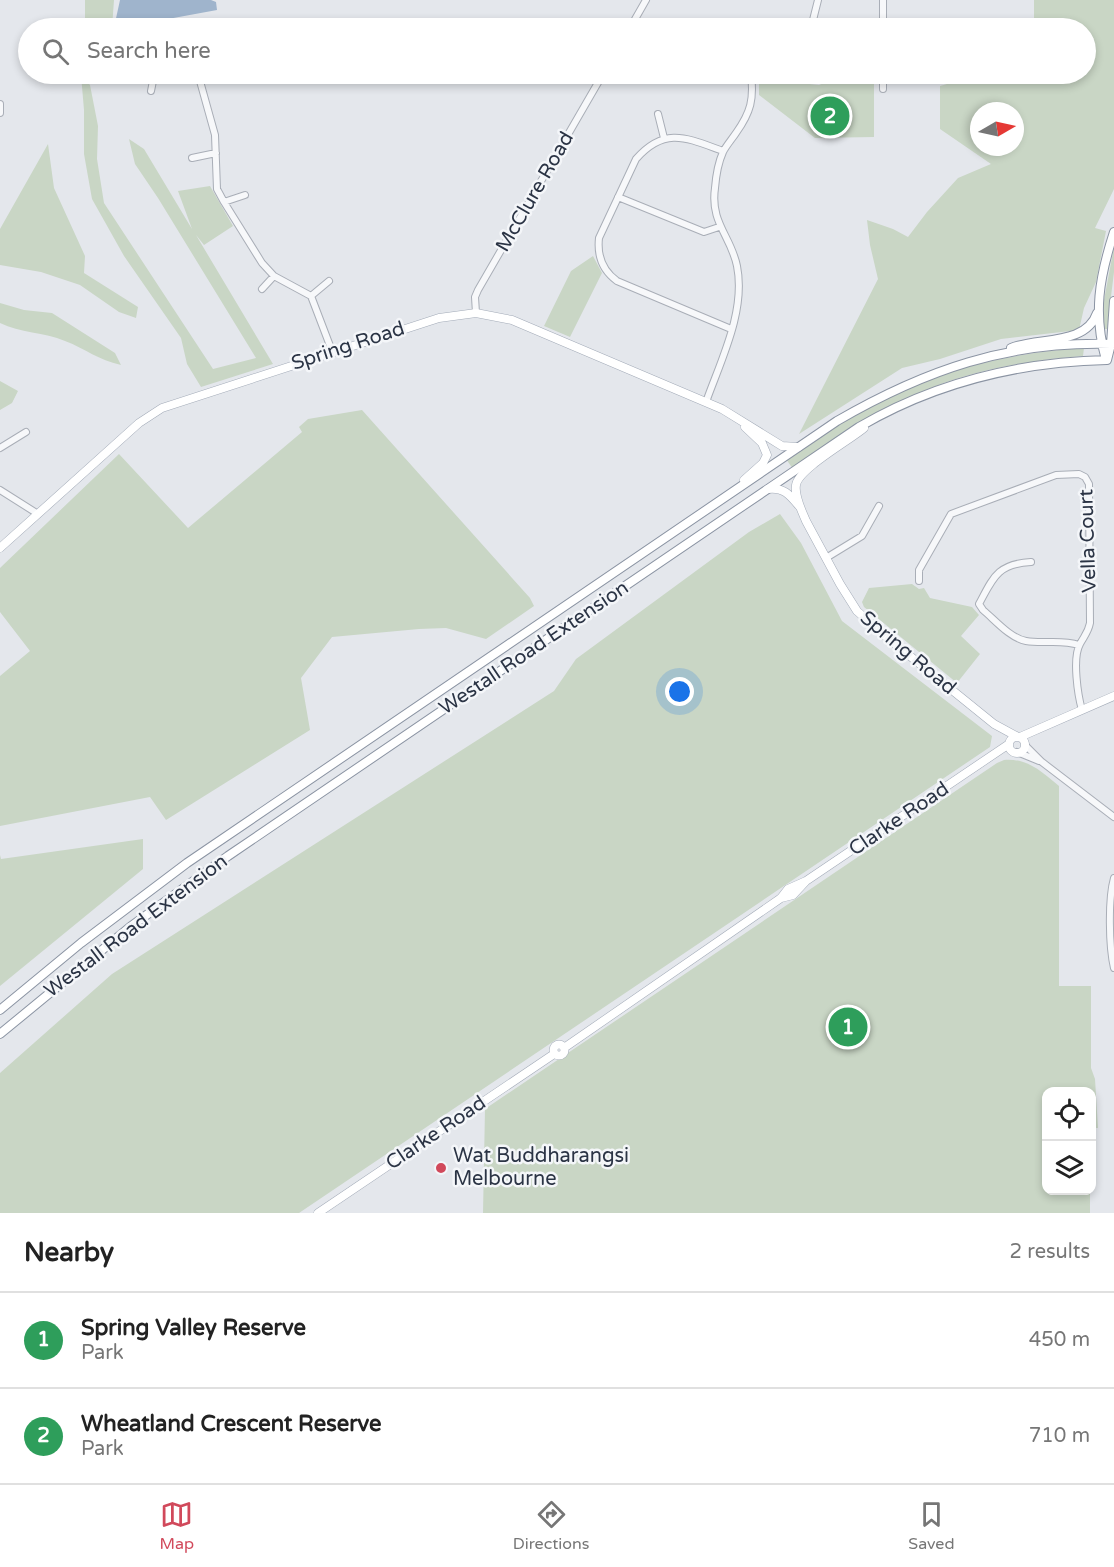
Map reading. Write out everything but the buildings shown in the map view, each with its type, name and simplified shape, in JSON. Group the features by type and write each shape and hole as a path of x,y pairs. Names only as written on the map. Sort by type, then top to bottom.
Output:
{"highway":[{"path":"991,356 1016,346 1063,338 1080,332 1092,324 1098,310 1105,264 1114,232"},
{"path":"1109,361 1114,301"},
{"path":"1098,310 1109,344"},
{"name":"Westall Road Extension","path":"0,1010 89,937 187,863 837,421 905,384 952,366 1041,347 1109,344"},
{"name":"Westall Road Extension","path":"0,1034 130,927 228,856 873,419 932,391 994,372 1047,363 1109,361"}],"main road":[{"name":"Spring Road","path":"0,548 139,423 162,408 439,318 476,312 512,320 706,402 782,446 798,447"},
{"name":"Spring Road","path":"716,503 759,468 767,455 762,443 733,416"},
{"name":"Spring Road","path":"800,507 796,483 814,463 855,435 873,419"},
{"name":"Spring Road","path":"768,489 778,488 786,491 800,507 850,602 869,623 994,724 1022,741"},
{"path":"1022,741 1038,730 1114,696"},
{"name":"Spring Road","path":"994,724 1009,743"},
{"path":"1013,738 1022,741 1022,750 1016,752 1011,750 1009,743 1013,738"},
{"name":"Clarke Road","path":"318,1213 554,1054 562,1055 564,1048 781,898 793,895 806,881 1009,743"},
{"name":"Clarke Road","path":"992,756 1016,752"}],"street":[{"path":"637,18 646,0"},
{"path":"814,18 818,0"},
{"path":"883,0 883,18"},
{"path":"151,91 152,84"},
{"path":"201,84 215,135 217,189 262,263 274,276 311,296 332,351"},
{"name":"McClure Road","path":"476,312 475,297 478,290 597,84"},
{"path":"706,402 731,329 739,282 737,264 732,250 719,227 714,192 723,152 746,119 752,104 751,84"},
{"path":"883,84 883,89"},
{"path":"0,104 0,113"},
{"path":"658,114 664,138"},
{"path":"723,152 698,142 664,138 645,149 636,159 618,197 599,238 598,249 601,262 608,274 617,281 731,329"},
{"path":"192,158 216,153"},
{"path":"224,202 245,195"},
{"path":"618,197 704,232 719,227"},
{"path":"262,289 274,276"},
{"path":"311,296 329,280"},
{"path":"0,448 26,432"},
{"name":"Vella Court","path":"919,580 919,570 951,514 1056,475 1080,474 1085,477 1089,484 1090,623 1088,633 1079,645 1077,654 1078,691 1082,710"},
{"path":"0,490 38,514"},
{"path":"826,558 862,536 879,506"},
{"path":"1031,562 1002,568 994,575 979,604 1016,638 1026,641 1068,641 1079,645"},
{"name":"Spring Road","path":"1022,741 1042,762 1114,817"},
{"name":"Spring Road","path":"1016,752 1042,762"},
{"path":"1114,878 1111,891 1114,968"}],"green space":[{"path":"85,0 114,0 113,18 85,18"},
{"path":"1034,0 1114,0 1114,189 1095,228 1106,231 1096,282 1084,308 1079,330 1001,339 940,359 902,368 799,434 878,279 867,220 908,237 958,178 991,164 979,156 1024,156 1024,102 970,102 970,150 940,129 940,86 947,84 1096,84 1096,18 1034,18"},
{"path":"82,84 89,84 98,126 97,159 104,203 213,369 256,358 135,164 129,139 144,149 192,229 178,191 210,186 233,226 204,245 196,235 273,364 201,387 187,364 181,338 124,256 92,199 84,154"},
{"path":"759,84 874,84 874,137 815,138 759,95"},
{"path":"48,144 54,188 85,256 84,273 138,307 136,318 119,312 80,285 41,272 0,265 0,229"},
{"path":"1114,247 1114,272 1107,329 1102,329 1104,300"},
{"path":"593,256 602,273 570,337 544,326 571,271"},
{"path":"0,303 24,310 52,313 115,353 121,365 57,338 0,323"},
{"path":"1084,348 1083,356 1014,365 946,382 888,408 793,469 786,459 859,412 885,398 940,375 1025,354"},
{"path":"0,381 18,391 12,403 0,410"},
{"path":"362,410 530,598 534,606 486,639 446,628 332,637 301,678 310,730 166,820 150,797 0,826 0,676 30,651 0,612 0,568 119,454 188,528 302,432 299,427 308,419"},
{"path":"780,514 801,543 842,621 992,736 990,747 299,1213 0,1213 0,1073 112,974 554,691 576,659 749,532"},
{"path":"912,584 919,589 924,588 930,598 972,607 979,615 961,636 980,654 957,683 864,607 862,602 869,588"},
{"path":"1004,760 1020,761 1040,771 1059,786 1059,986 1091,986 1091,1068 1095,1087 1042,1087 1042,1195 1090,1195 1090,1213 483,1213 485,1109"},
{"path":"143,839 143,869 0,986 0,855 1,859"},
{"path":"1096,1095 1098,1128 1096,1128"}],"water":[{"path":"120,0 211,0 216,2 217,10 173,18 116,18"}],"place":[{"name":"Wheatland Crescent Reserve","path":"830,116"},
{"name":"Spring Valley Reserve","path":"848,1027"},
{"name":"Wat Buddharangsi Melbourne","path":"441,1168"}]}
